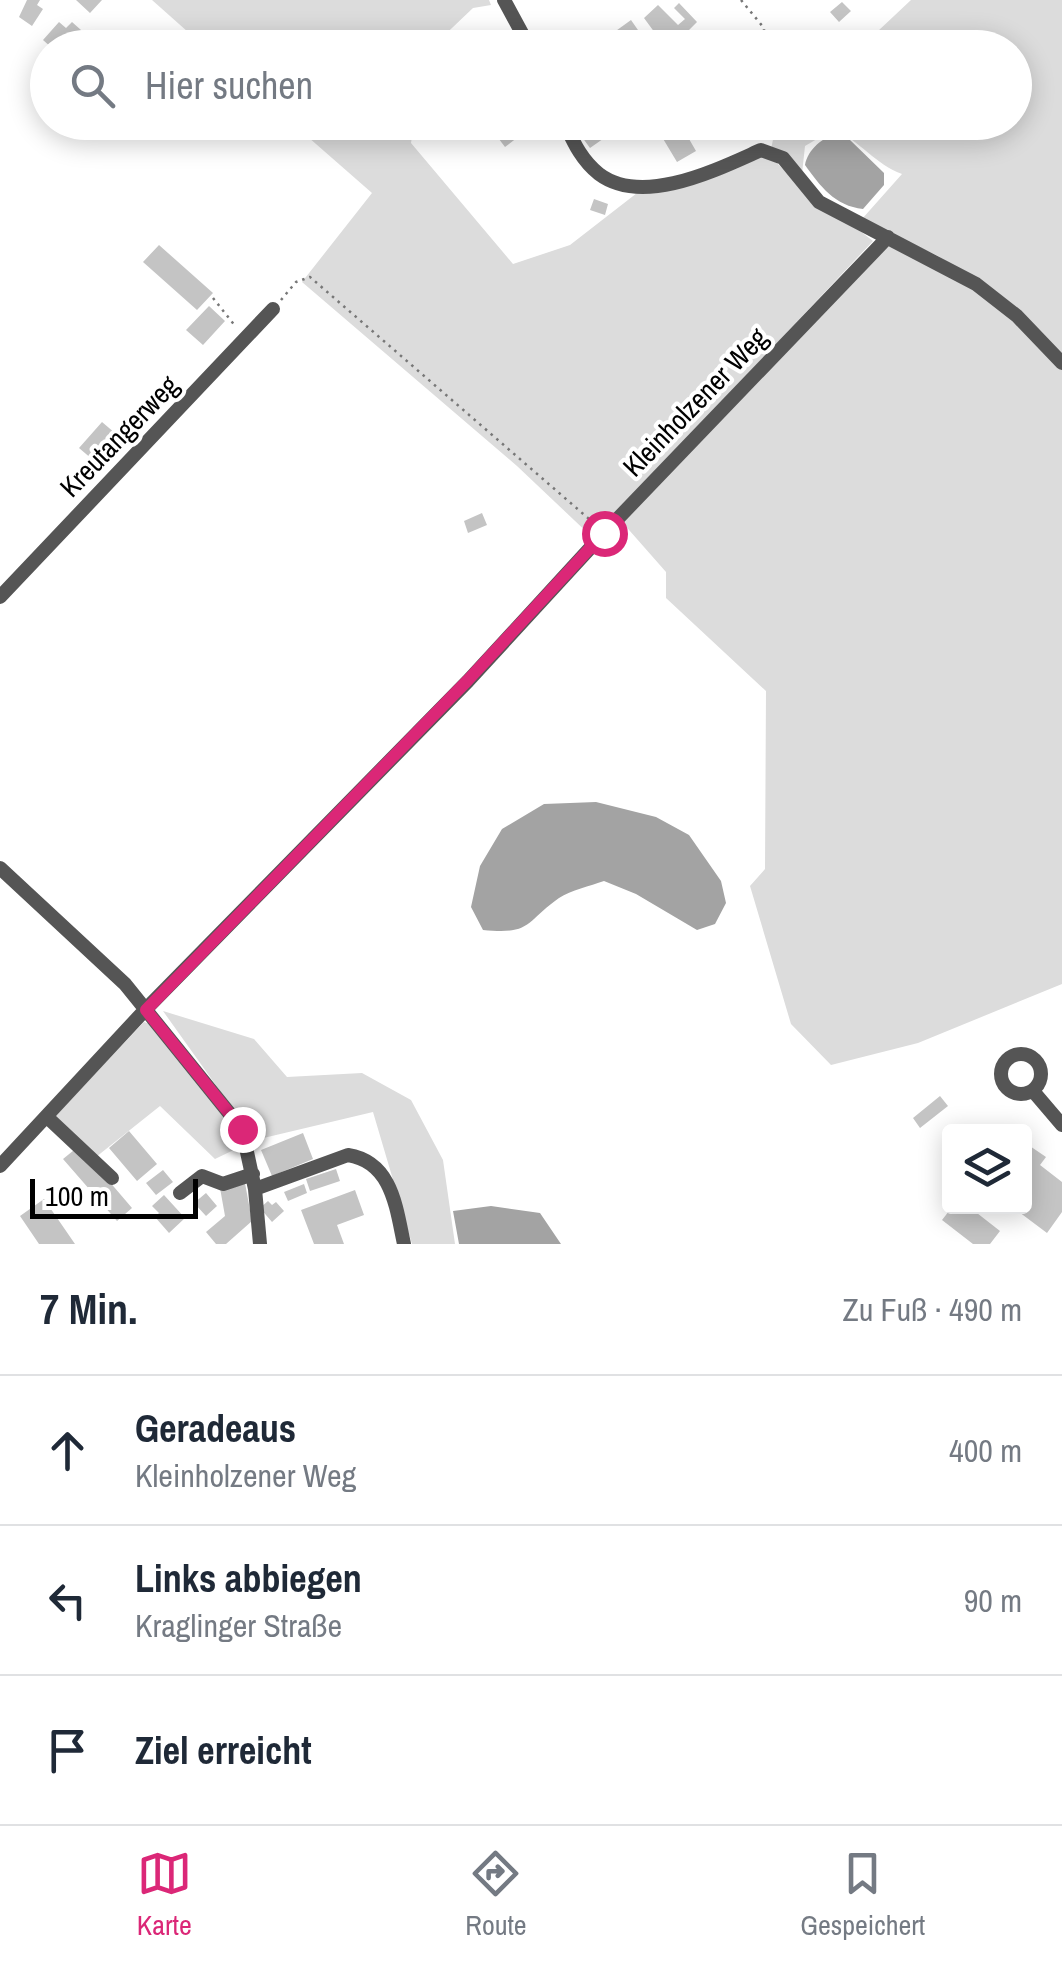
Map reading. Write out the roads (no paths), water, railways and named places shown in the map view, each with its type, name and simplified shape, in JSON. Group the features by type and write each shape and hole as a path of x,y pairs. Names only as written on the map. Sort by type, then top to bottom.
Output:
{"street":[{"path":"504,0 520,30"},
{"path":"572,140 578,153 600,175 632,188 712,172 762,150 783,158 820,202 976,284 1017,316 1062,363"},
{"name":"Kleinholzener Weg","path":"0,1166 888,237"},
{"name":"Kreutangerweg","path":"0,596 273,309"},
{"path":"0,868 93,952 146,1010 242,1129 254,1181 260,1244"},
{"path":"1033,1091 1062,1125"},
{"path":"47,1117 112,1178"},
{"path":"180,1193 202,1176 223,1184 254,1181 348,1155 363,1157 383,1173 404,1244"}]}
